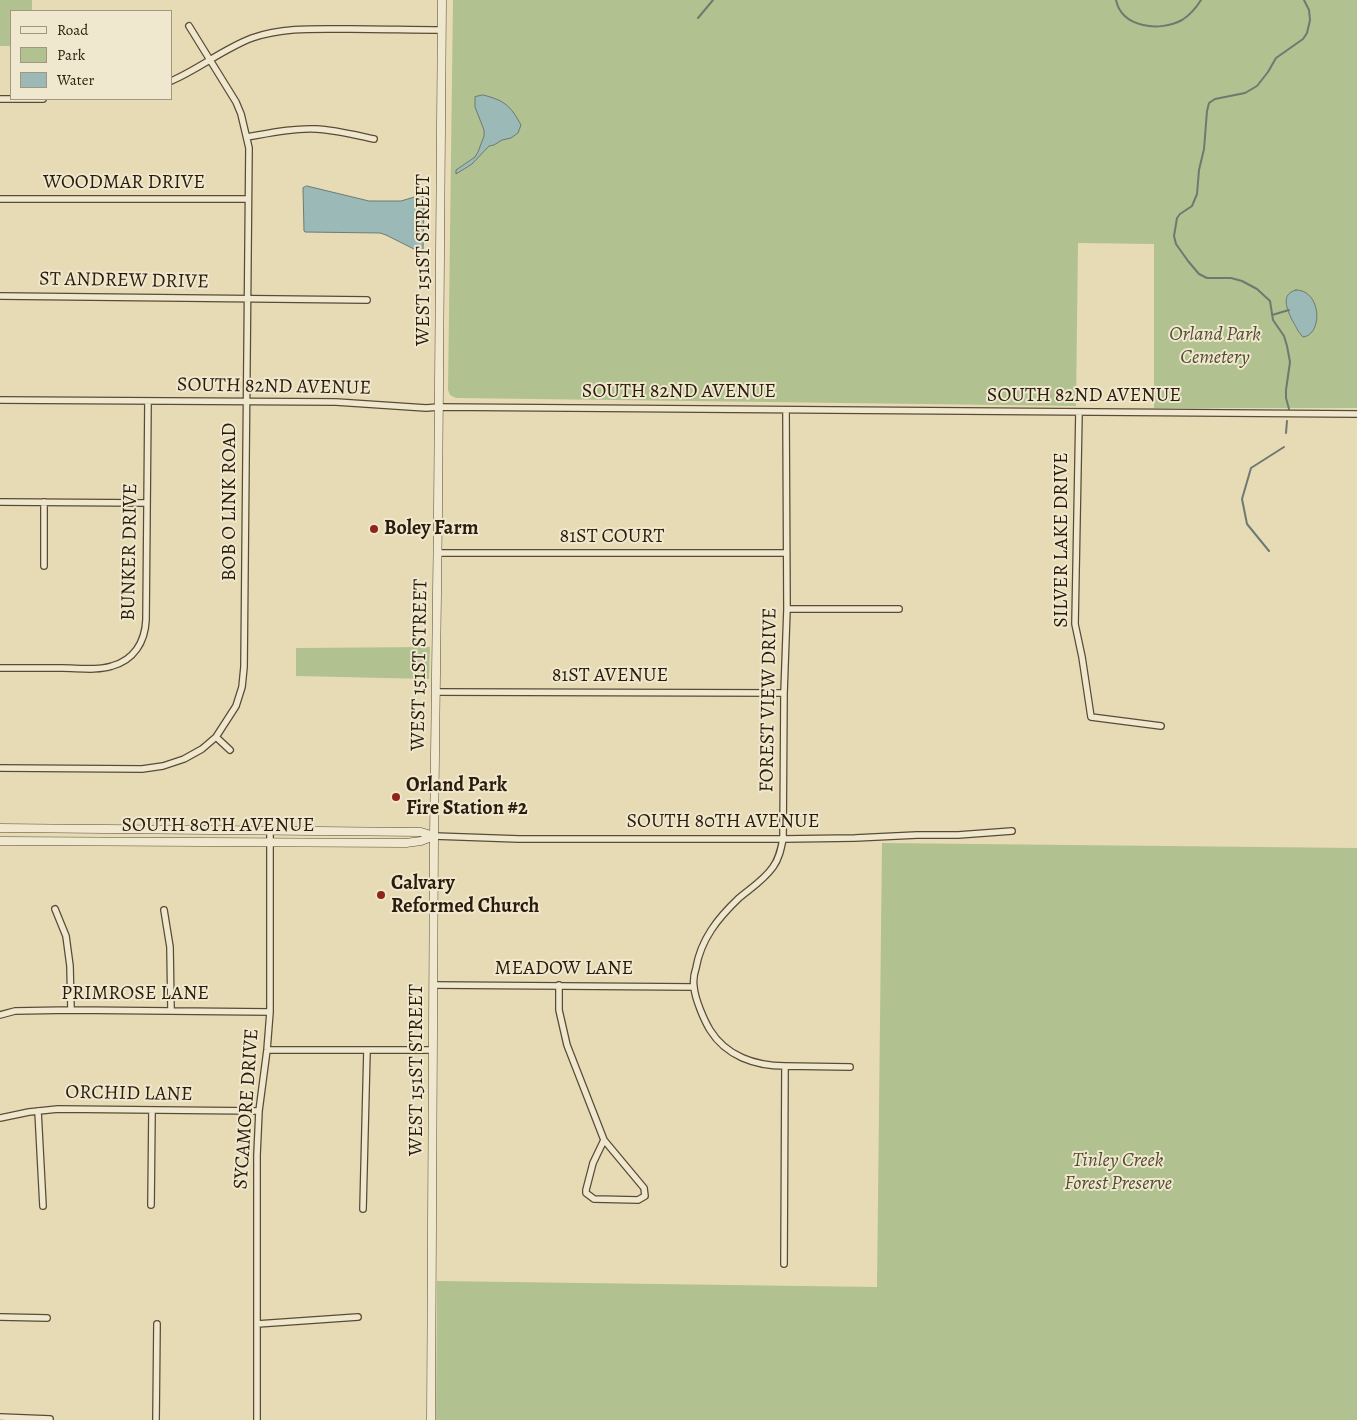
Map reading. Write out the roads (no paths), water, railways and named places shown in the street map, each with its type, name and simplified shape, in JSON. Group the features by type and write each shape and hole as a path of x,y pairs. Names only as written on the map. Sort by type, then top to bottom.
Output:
{"street":[{"name":"WEST 151ST STREET","path":"431,1420 434,836 442,0"},
{"name":"BOB O LINK ROAD","path":"0,768 142,769 162,766 184,759 202,749 216,737 236,706 242,687 244,667 249,148 241,114 236,102 189,26"},
{"path":"172,80 237,44 251,38 282,31 328,29 442,30"},
{"path":"247,138 306,128 331,130 374,139"},
{"name":"WOODMAR DRIVE","path":"0,199 248,199"},
{"name":"ST ANDREW DRIVE","path":"0,296 367,300"},
{"name":"SOUTH 82ND AVENUE","path":"0,400 336,402 426,408 1357,414"},
{"name":"BUNKER DRIVE","path":"0,668 93,668 112,666 122,662 141,645 146,626 148,400"},
{"name":"FOREST VIEW DRIVE","path":"786,410 787,609 784,693 783,839 779,856 769,872 713,926 698,957 694,987 706,1023 715,1037 722,1046 745,1060 767,1065 850,1067"},
{"name":"SILVER LAKE DRIVE","path":"1079,412 1075,624 1091,717 1161,726"},
{"path":"0,502 147,503"},
{"path":"44,502 44,566"},
{"name":"81ST COURT","path":"438,553 786,553"},
{"path":"787,609 900,609"},
{"name":"81ST AVENUE","path":"436,692 784,693"},
{"path":"216,737 230,750"},
{"name":"SOUTH 80TH AVENUE","path":"0,828 420,832 434,836 519,839 855,838 958,835 1012,831"},
{"name":"SYCAMORE DRIVE","path":"257,1420 256,1155 270,1012 270,830"},
{"name":"SOUTH 80TH AVENUE","path":"0,841 406,843 421,841 434,836"},
{"path":"55,909 66,936 70,966 71,1010"},
{"path":"164,910 170,947 171,1010"},
{"name":"MEADOW LANE","path":"433,985 694,987"},
{"path":"559,985 559,1010 567,1045 604,1140 644,1188 645,1196 638,1200 594,1199 586,1193 593,1163 604,1140"},
{"name":"PRIMROSE LANE","path":"0,1015 15,1011 71,1010 270,1012"},
{"path":"267,1050 433,1050"},
{"path":"363,1209 367,1050"},
{"path":"784,1264 785,1066"},
{"name":"ORCHID LANE","path":"0,1118 58,1109 259,1111"},
{"path":"38,1111 43,1206"},
{"path":"151,1205 152,1111"},
{"path":"0,1317 47,1318"},
{"path":"257,1324 358,1317"},
{"path":"156,1420 157,1324"},
{"path":"0,1417 50,1419"}],"water":[{"path":"483,95 496,99 510,108 521,125 518,133 511,138 489,146 472,164 456,174 456,170 475,157 484,136 484,130 475,107 475,97"},
{"path":"307,186 369,201 401,201 423,196 423,250 420,252 380,233 305,232 303,188"},
{"path":"1296,290 1305,292 1311,297 1317,313 1314,329 1310,334 1303,337 1292,320 1286,302 1288,295"}],"waterway":[{"path":"698,18 713,0"},
{"path":"1116,0 1126,17 1134,22 1153,26 1173,24 1182,20 1193,11 1201,0"},
{"path":"1289,409 1286,390 1290,362 1284,336 1273,320 1270,301 1257,289 1242,281 1231,278 1207,278 1199,274 1176,244 1174,236 1177,218 1192,206 1197,194 1209,103 1215,99 1245,93 1257,86 1276,58 1303,39 1307,33 1310,20 1309,10 1304,0"},
{"path":"1272,315 1289,310"},
{"path":"1286,433 1287,421"},
{"path":"1269,551 1247,524 1242,499 1251,468 1284,447"}],"place":[{"name":"Boley Farm","path":"374,529"},
{"name":"Orland Park Fire Station #2","path":"396,797"},
{"name":"Calvary Reformed Church","path":"381,895"}],"park label":[{"name":"Orland Park Cemetery","path":"1215,346"},
{"name":"Tinley Creek Forest Preserve","path":"1118,1172"}]}
